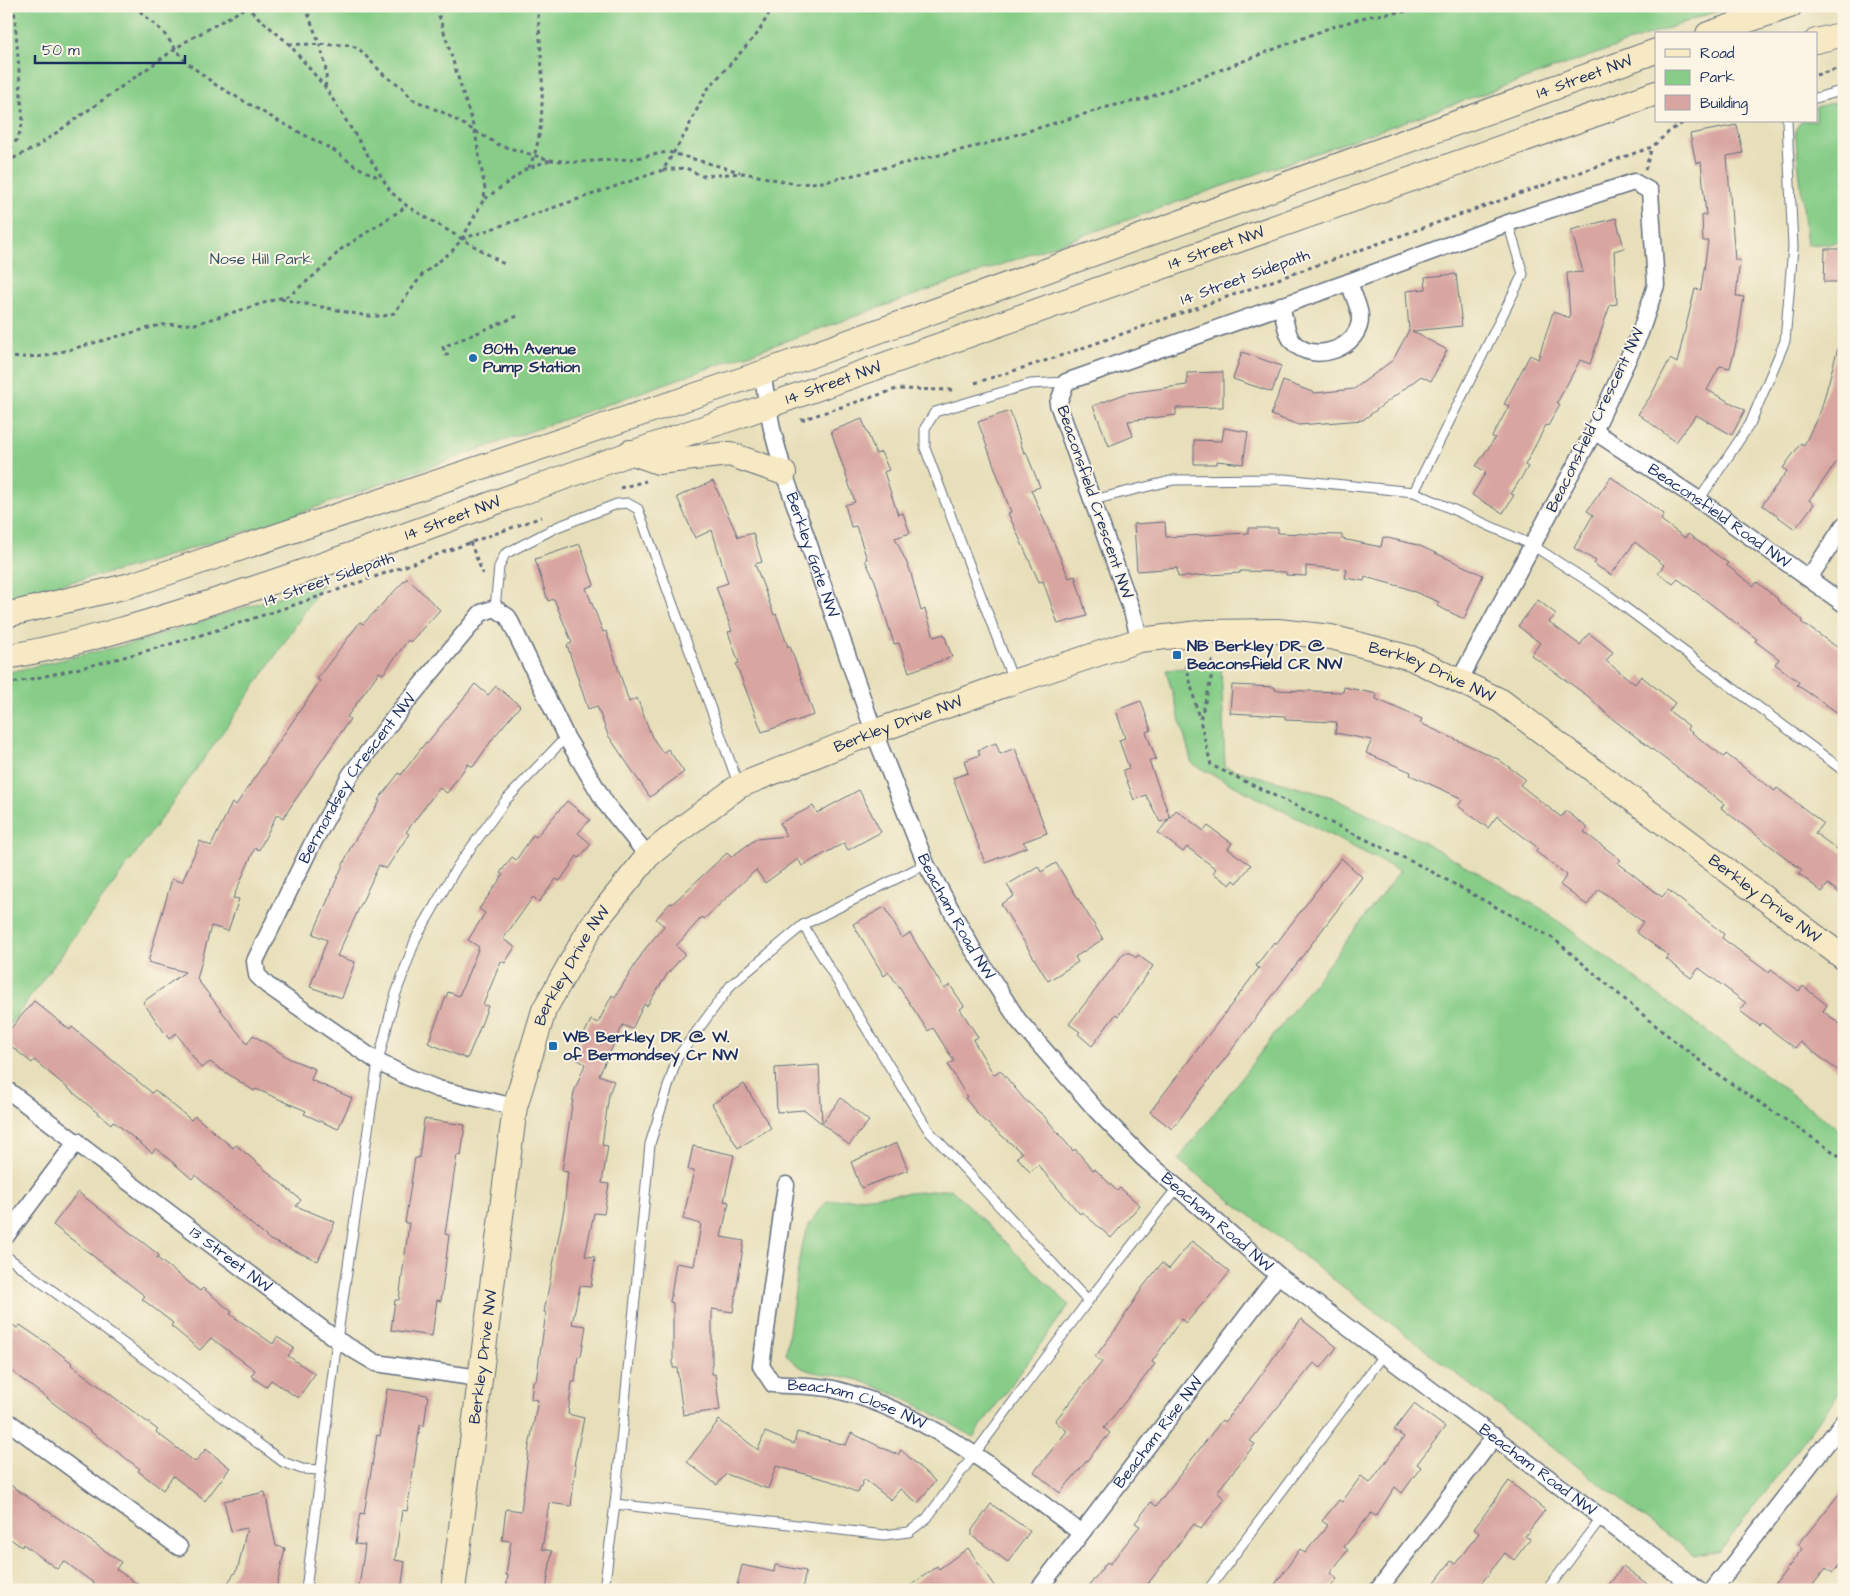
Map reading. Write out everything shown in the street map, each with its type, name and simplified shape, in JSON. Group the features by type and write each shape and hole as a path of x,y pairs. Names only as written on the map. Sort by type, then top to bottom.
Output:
{"main road":[{"path":"1714,32 1790,6"},
{"path":"1818,40 1844,34"},
{"name":"14 Street NW","path":"6,614 131,584 762,373 1655,51"},
{"name":"14 Street NW","path":"6,657 156,620 328,564 630,452 1655,93"},
{"path":"630,452 658,462 729,454 784,474"},
{"name":"Berkley Drive NW","path":"453,1590 515,1106 544,1010 591,927 648,856 681,828 739,786 874,732 1013,682 1140,640 1227,631 1278,630 1322,636 1362,644 1411,658 1501,701 1844,958"}],"street":[{"name":"Beaconsfield Crescent NW","path":"1140,640 1132,611 1058,404 1066,382 1349,282 1508,223 1634,182 1650,191 1656,286 1640,333 1594,431 1460,680"},
{"path":"1282,305 1291,340 1301,350 1314,354 1327,353 1345,344 1355,332 1360,317 1349,282"},
{"name":"Berkley Gate NW","path":"762,373 767,405 784,474 874,732"},
{"name":"Beaconsfield Road NW","path":"1594,431 1699,500 1844,604"},
{"path":"1809,578 1844,524"},
{"path":"495,608 508,617 566,737 606,804 648,856"},
{"name":"Bermondsey Crescent NW","path":"495,608 481,614 401,709 350,774 255,961 257,975 266,985 378,1062 438,1088 515,1106"},
{"name":"Beacham Road NW","path":"874,732 926,864 972,948 1018,1020 1097,1111 1142,1157 1278,1275 1385,1353 1600,1518 1698,1590"},
{"name":"13 Street NW","path":"6,1088 338,1340 376,1363 480,1378"},
{"path":"6,1236 77,1141"},
{"name":"Beacham Close NW","path":"786,1185 761,1366 773,1384 835,1389 893,1408 975,1454 1081,1533"},
{"name":"Beacham Rise NW","path":"1038,1590 1278,1275"},
{"path":"6,1420 179,1548"},
{"path":"1713,1590 1844,1421"},
{"path":"1378,1590 1495,1436"}],"lane":[{"path":"1818,97 1844,90"},
{"path":"1699,500 1750,424 1785,341 1793,247 1787,122"},
{"path":"1414,492 1523,274 1508,223"},
{"path":"1013,682 925,448 925,428 935,412 1030,384 1066,382"},
{"path":"1093,500 1174,480 1284,479 1414,492 1532,545 1603,591 1844,771"},
{"path":"495,608 499,567 505,554 557,527 617,504 627,503 638,509 739,786"},
{"path":"306,1590 338,1340 378,1062 394,999 416,938 452,874 506,800 566,737"},
{"path":"604,1590 615,1504 650,1144 677,1058 732,985 803,925 926,864"},
{"path":"803,925 930,1131 1088,1301"},
{"path":"615,1504 884,1535 909,1532 927,1518 1088,1301 1177,1188"},
{"path":"6,1256 284,1462 302,1469 321,1470"},
{"path":"1208,1590 1385,1353"},
{"path":"1548,1590 1600,1518"}],"path":[{"path":"6,156 18,138 23,122 14,6"},
{"path":"134,6 162,31 174,49 186,62 216,85 335,151 355,166 380,178"},
{"path":"306,6 327,79 325,86"},
{"path":"281,299 367,316 389,316 397,311 405,295 416,285 422,275 452,251 462,239 484,199 485,189 475,132 436,6"},
{"path":"528,168 537,148 542,75 538,6"},
{"path":"663,170 706,91 758,33 773,6"},
{"path":"289,44 318,46 337,43 351,45 360,50 385,76 401,86 412,99 444,113 499,145 535,156 550,160 575,162 631,159 654,153 673,153 744,173 796,184 824,182 982,145 1111,106 1145,99 1329,28 1369,16 1449,6"},
{"path":"6,162 36,147 174,49 247,7 289,44 325,86 380,178 407,206 504,264"},
{"path":"1818,74 1844,67"},
{"name":"14 Street Sidepath","path":"967,386 1064,354 1652,147 1671,130 1684,122"},
{"path":"537,148 543,158"},
{"path":"484,199 528,168 550,160"},
{"path":"462,239 663,170 686,168 702,176 744,173"},
{"path":"6,358 46,356 160,325 196,324 290,296 327,265 340,250 407,206"},
{"path":"449,354 446,355 443,347 520,315"},
{"path":"801,420 897,390 940,391 960,388"},
{"path":"616,490 648,480"},
{"name":"14 Street Sidepath","path":"6,684 144,652 309,600 544,516"},
{"path":"1200,720 1212,680 1212,660"},
{"path":"1186,664 1211,765 1424,868 1554,939 1662,1031 1717,1074 1844,1159"}],"green space":[{"name":"Nose Hill Park","path":"6,6 1731,6 266,525 126,569 6,597"},
{"path":"1844,100 1844,242 1807,245 1795,130 1800,122 1818,122 1818,106"},
{"path":"324,582 248,696 6,1030 6,673 137,642"},
{"path":"1221,664 1225,767 1332,797 1422,841 1542,909 1844,1133 1844,1387 1721,1550 1694,1556 1178,1160 1400,871 1192,764 1166,670"},
{"path":"951,1189 1069,1305 973,1437 890,1392 854,1379 804,1369 786,1354 801,1247 809,1225 827,1201"}],"building":[{"path":"1737,125 1743,153 1727,156 1735,260 1740,260 1736,296 1744,297 1738,336 1730,368 1720,366 1707,390 1745,410 1732,435 1696,415 1676,442 1638,414 1650,397 1670,359 1677,363 1695,289 1701,290 1708,241 1703,241 1702,215 1706,215 1701,162 1696,163 1690,134"},
{"path":"1616,218 1624,248 1614,251 1617,304 1610,305 1590,364 1580,360 1557,403 1560,404 1548,426 1546,425 1525,465 1528,467 1511,494 1514,495 1503,513 1472,495 1486,472 1476,466 1495,438 1492,437 1509,406 1504,404 1530,355 1538,359 1553,312 1570,318 1567,273 1583,272 1571,230"},
{"path":"1825,249 1844,249 1844,282 1824,282"},
{"path":"1456,274 1462,326 1412,331 1447,350 1431,381 1421,376 1363,420 1299,425 1271,415 1283,381 1315,393 1354,389 1393,360 1409,330 1406,291 1426,289 1425,277"},
{"path":"1839,344 1844,345 1844,452 1809,500 1814,504 1795,529 1762,505 1787,471 1783,468 1801,443 1804,445 1821,410"},
{"path":"1242,352 1281,366 1272,392 1233,379"},
{"path":"1223,372 1223,407 1176,408 1176,415 1128,421 1133,436 1109,446 1093,406 1127,393 1187,385 1187,373"},
{"path":"1010,411 1024,453 1026,452 1040,487 1031,490 1069,578 1075,576 1087,616 1058,624 1043,581 1039,582 1008,513 1011,512 978,422"},
{"path":"862,419 876,454 881,452 889,470 884,472 898,515 903,513 910,533 895,538 910,570 921,611 925,609 934,637 944,634 952,657 909,672 899,643 894,644 875,581 865,560 867,559 856,526 851,527 845,505 855,502 831,431"},
{"path":"1224,428 1248,432 1243,464 1217,461 1217,464 1194,464 1194,440 1222,441"},
{"path":"1611,477 1664,514 1661,520 1685,538 1688,534 1728,563 1726,565 1754,586 1757,582 1802,620 1801,622 1844,652 1844,717 1797,685 1799,682 1775,664 1779,659 1755,641 1757,639 1678,579 1673,584 1658,573 1664,565 1635,542 1611,575 1594,564 1596,561 1574,548 1593,515 1587,511"},
{"path":"713,481 738,537 753,533 762,562 755,564 774,615 776,614 788,647 790,646 814,715 762,732 736,664 739,663 728,632 732,631 716,587 728,583 712,530 695,538 677,497"},
{"path":"1165,522 1166,537 1248,533 1248,528 1278,528 1278,533 1342,535 1342,539 1381,547 1383,537 1418,545 1483,575 1464,619 1437,606 1439,602 1403,587 1365,577 1364,581 1345,578 1347,570 1306,566 1306,576 1286,575 1286,572 1240,571 1240,573 1178,577 1177,568 1137,571 1134,524"},
{"path":"580,544 594,585 586,588 603,632 606,631 629,702 637,698 652,737 663,753 668,749 684,772 650,797 608,735 597,706 588,709 567,645 572,643 554,599 548,601 535,559"},
{"path":"407,578 440,610 410,642 408,640 383,674 379,672 347,717 350,719 283,818 277,814 259,850 255,848 233,898 239,899 228,931 211,926 197,979 247,1044 253,1035 290,1059 315,1069 311,1080 352,1098 338,1129 304,1114 306,1111 256,1089 254,1091 210,1062 201,1068 176,1033 169,1039 143,1002 185,972 148,962 172,879 182,882 200,841 211,846 232,803 236,805 320,681 317,679 360,622 363,624"},
{"path":"1538,600 1556,614 1549,622 1580,645 1589,633 1613,652 1606,661 1635,684 1641,676 1675,703 1669,711 1689,726 1687,729 1724,757 1726,754 1775,791 1777,788 1823,823 1815,833 1844,854 1844,896 1828,884 1822,892 1799,874 1802,870 1721,808 1724,804 1610,717 1589,697 1531,655 1540,643 1518,626"},
{"path":"475,684 488,695 496,686 520,706 494,737 473,767 468,764 447,793 439,788 406,832 409,834 386,869 379,865 337,956 355,962 342,998 310,987 327,940 313,934 351,846 380,801 378,800 399,773 401,775"},
{"path":"1232,685 1275,687 1275,690 1343,692 1344,687 1377,694 1376,699 1422,719 1420,723 1498,759 1525,779 1520,785 1561,817 1566,811 1588,828 1584,832 1621,860 1618,863 1662,897 1668,890 1724,934 1722,938 1769,973 1771,970 1799,991 1803,986 1827,1005 1823,1011 1844,1027 1844,1075 1800,1042 1795,1048 1762,1023 1760,1026 1740,1011 1746,1003 1699,968 1691,978 1666,959 1669,956 1636,932 1643,922 1599,889 1587,905 1560,885 1567,875 1535,851 1538,848 1497,816 1488,828 1458,806 1463,799 1410,775 1411,772 1366,753 1372,740 1335,733 1337,722 1285,720 1285,716 1230,713"},
{"path":"1141,701 1151,730 1146,732 1156,759 1149,761 1170,818 1176,810 1204,831 1208,826 1232,843 1228,849 1251,865 1237,883 1234,880 1230,885 1213,873 1216,869 1187,847 1183,852 1158,833 1169,819 1160,822 1146,795 1134,800 1123,770 1129,768 1119,740 1125,738 1116,710"},
{"path":"996,743 1000,754 1015,748 1047,833 1023,842 1027,847 985,863 953,778 968,773 964,761 980,755 978,750"},
{"path":"859,790 881,832 848,850 844,843 802,866 798,859 765,883 756,870 704,919 702,917 676,946 685,954 668,973 647,1006 644,1004 632,1029 623,1025 599,1075 614,1081 609,1094 602,1145 608,1146 602,1183 609,1184 604,1214 594,1213 585,1256 595,1257 591,1287 580,1286 572,1324 586,1326 581,1356 578,1356 575,1382 572,1382 568,1414 584,1418 574,1465 576,1465 571,1506 549,1503 542,1549 552,1551 546,1590 506,1590 508,1575 506,1575 511,1541 502,1540 506,1509 521,1511 529,1447 538,1400 531,1399 533,1381 536,1381 546,1313 544,1312 564,1209 568,1172 562,1171 574,1092 585,1064 573,1057 591,1020 598,1023 612,995 615,997 645,949 664,926 656,919 670,903 672,904 727,853 731,857 756,839 786,836 780,823 813,806 817,813"},
{"path":"567,801 590,820 578,833 591,844 579,858 577,856 560,881 556,879 539,902 533,897 503,939 515,947 505,963 501,961 483,1005 488,1006 467,1059 428,1043 448,992 459,996 479,947 468,940 485,913 479,909 503,875 500,873 512,857 516,860 533,835 536,837"},
{"path":"1341,858 1362,877 1172,1129 1150,1112 1259,968 1256,966 1274,942 1276,944"},
{"path":"1056,863 1103,939 1075,957 1078,962 1048,981 1001,904 1014,896 1007,885 1038,866 1041,872"},
{"path":"885,907 902,938 910,933 944,989 950,985 964,1006 960,1009 978,1037 973,1040 994,1075 1000,1070 1024,1099 1044,1116 1073,1151 1075,1149 1093,1170 1095,1169 1117,1191 1120,1188 1140,1205 1111,1238 1082,1212 1080,1214 1038,1165 1030,1172 1017,1157 1022,1153 980,1117 965,1098 967,1097 948,1065 954,1061 933,1028 928,1031 889,972 884,976 853,924"},
{"path":"1124,953 1130,953 1136,958 1138,955 1153,966 1118,1016 1116,1014 1092,1046 1078,1034 1080,1032 1069,1024"},
{"path":"34,1001 70,1030 72,1027 152,1093 155,1090 191,1120 195,1116 233,1148 236,1145 301,1200 296,1206 335,1222 318,1261 270,1240 195,1175 192,1179 156,1148 152,1153 113,1121 111,1124 34,1060 32,1063 6,1042 6,1034"},
{"path":"819,1065 822,1123 841,1098 869,1121 849,1145 805,1110 777,1112 775,1068"},
{"path":"744,1084 771,1128 738,1148 712,1104"},
{"path":"424,1119 465,1125 461,1156 457,1155 445,1234 449,1235 441,1301 437,1300 432,1336 391,1330 395,1300 399,1300 409,1223 405,1223 415,1158 419,1158"},
{"path":"897,1143 908,1170 861,1188 851,1162"},
{"path":"693,1146 734,1155 724,1201 729,1202 721,1237 744,1241 733,1312 712,1309 712,1374 715,1374 720,1410 683,1415 677,1368 673,1368 673,1303 670,1302 676,1263 694,1266 701,1224 683,1219 694,1171 688,1170"},
{"path":"78,1192 159,1255 157,1258 200,1291 203,1288 232,1312 230,1314 273,1344 277,1337 294,1348 288,1356 315,1374 298,1398 271,1380 266,1387 251,1376 255,1370 211,1338 200,1350 171,1326 173,1323 142,1299 145,1296 53,1225"},
{"path":"1192,1241 1230,1272 1186,1323 1181,1319 1152,1362 1155,1364 1104,1428 1110,1433 1060,1493 1034,1472 1067,1431 1055,1421 1102,1362 1095,1357 1119,1325 1142,1288 1162,1263 1169,1269"},
{"path":"1301,1319 1337,1347 1321,1368 1314,1363 1250,1441 1255,1444 1217,1492 1225,1499 1201,1529 1194,1524 1143,1590 1086,1590 1107,1562 1110,1564 1140,1526 1135,1523 1151,1502 1156,1506 1222,1420 1224,1422 1251,1389"},
{"path":"6,1320 17,1328 20,1325 48,1344 72,1363 71,1365 158,1430 156,1432 195,1462 206,1449 230,1468 205,1501 173,1476 163,1490 138,1471 140,1469 6,1367"},
{"path":"387,1389 428,1395 424,1426 420,1425 407,1511 402,1510 395,1560 405,1562 401,1590 359,1587 365,1545 355,1544 360,1513 364,1514 377,1435 380,1436"},
{"path":"1414,1404 1445,1427 1417,1464 1421,1467 1402,1493 1395,1487 1376,1516 1371,1513 1344,1547 1348,1550 1330,1573 1337,1579 1328,1590 1271,1590 1300,1549 1305,1553 1328,1525 1322,1521 1339,1500 1342,1502 1361,1476 1370,1483 1404,1437 1394,1430"},
{"path":"719,1420 758,1450 765,1432 794,1444 797,1432 846,1445 851,1433 898,1455 901,1450 935,1481 918,1503 900,1489 891,1500 864,1479 858,1493 831,1481 776,1466 768,1489 726,1474 717,1485 687,1462"},
{"path":"1509,1481 1545,1510 1525,1536 1530,1539 1514,1560 1505,1553 1476,1590 1429,1590 1451,1561 1455,1564 1479,1533 1474,1529"},
{"path":"6,1482 121,1562 116,1569 146,1590 103,1590 64,1561 57,1569 23,1544 22,1547 6,1536"},
{"path":"1844,1488 1844,1559 1833,1573 1826,1568 1809,1590 1771,1590 1802,1549 1798,1545"},
{"path":"265,1492 276,1546 285,1548 276,1590 223,1590 238,1568 247,1528 231,1531 224,1501"},
{"path":"991,1504 1030,1531 1008,1562 972,1536 972,1530"},
{"path":"968,1548 997,1590 905,1590 937,1566 939,1569"},
{"path":"742,1565 774,1572 775,1565 806,1571 802,1590 736,1590"},
{"path":"1623,1566 1655,1590 1605,1590"}],"place":[{"name":"80th Avenue Pump Station","path":"473,358"},
{"name":"NB Berkley DR @ Beaconsfield CR NW","path":"1177,655"},
{"name":"WB Berkley DR @ W. of Bermondsey Cr NW","path":"553,1046"}]}
